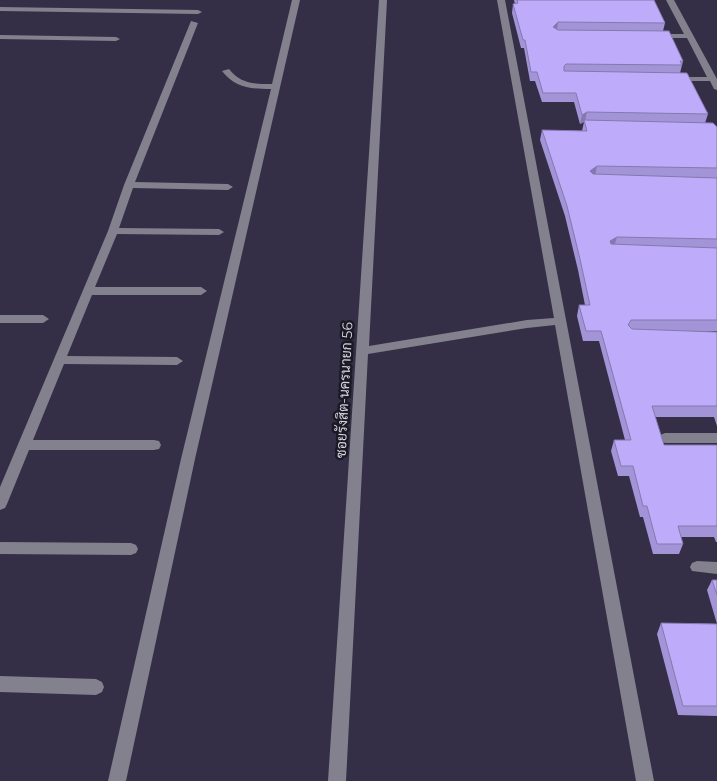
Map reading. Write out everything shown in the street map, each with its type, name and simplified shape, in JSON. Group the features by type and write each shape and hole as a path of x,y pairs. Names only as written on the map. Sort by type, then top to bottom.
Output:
{"street":[{"path":"117,781 188,459 296,0"},
{"name":"ซอยรังสิต-นครนายก 56","path":"337,781 383,0"},
{"path":"501,0 645,781"},
{"path":"670,0 715,83"},
{"path":"0,9 196,18 129,185 113,231 0,504"},
{"path":"642,36 690,36"},
{"path":"0,37 116,39"},
{"path":"226,71 232,80 239,83 250,86 277,86"},
{"path":"664,78 715,83"},
{"path":"129,185 228,187"},
{"path":"113,231 219,232"},
{"path":"88,291 201,291"},
{"path":"0,319 43,319"},
{"path":"361,351 527,324 559,321"},
{"path":"59,360 177,361"},
{"path":"665,438 717,438"},
{"path":"25,445 154,445"},
{"path":"0,548 131,549"},
{"path":"697,567 717,568"},
{"path":"0,684 96,687"}],"building":[{"path":"517,0 654,0 665,23 558,22 553,27 558,30 669,31 683,61 680,61 682,65 566,64 564,71 687,73 708,114 587,112 582,115 576,93 543,93 537,72 531,72 525,40 523,40 513,4 518,3"},
{"path":"584,120 713,123 717,127 717,168 597,166 590,171 593,174 717,178 717,239 617,237 610,241 611,244 717,248 717,320 631,320 628,325 632,329 717,332 717,406 652,406 664,445 717,445 717,526 678,526 683,544 657,544 647,506 643,506 633,466 621,466 614,440 631,440 601,331 586,331 579,305 590,305 567,206 542,130 587,131"},
{"path":"712,580 717,580 717,595"},
{"path":"661,623 717,624 717,706 683,706"}]}
